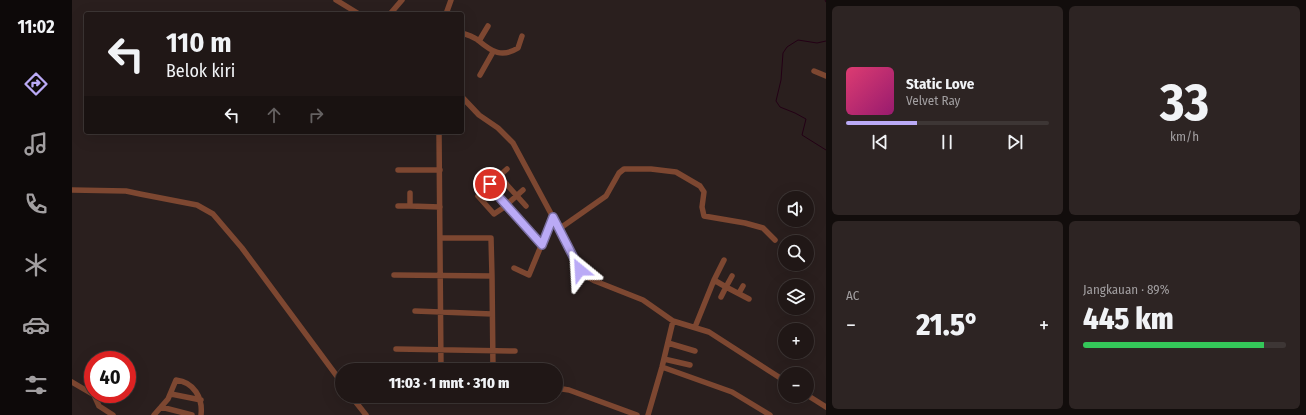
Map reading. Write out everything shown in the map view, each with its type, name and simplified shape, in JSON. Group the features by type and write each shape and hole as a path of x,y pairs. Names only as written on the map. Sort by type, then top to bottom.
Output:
{"street":[{"path":"336,0 356,12"},
{"path":"392,12 402,0"},
{"path":"447,12 451,0"},
{"path":"479,41 488,26"},
{"path":"464,34 479,41 493,52 502,54 517,49 522,36"},
{"path":"480,75 493,52"},
{"path":"814,71 826,76"},
{"path":"464,99 479,115 498,128 513,143 584,275 595,281 643,300 673,321 710,332 778,376"},
{"path":"439,134 440,363"},
{"path":"507,169 490,184 490,187 542,245"},
{"path":"560,229 606,196 619,173 624,169 652,169 676,172 700,186 704,192 702,207 704,216 745,223 763,228 775,240"},
{"path":"398,170 440,170"},
{"path":"499,176 526,206"},
{"path":"72,190 126,191 197,205 213,214 242,248 335,374"},
{"path":"478,196 492,213 507,206 524,190"},
{"path":"410,193 410,206"},
{"path":"398,206 440,207"},
{"path":"514,268 532,276 553,217"},
{"path":"440,238 491,238 493,363"},
{"path":"695,327 714,280 724,260"},
{"path":"394,274 492,276"},
{"path":"720,297 732,276"},
{"path":"714,280 749,299"},
{"path":"739,293 743,286"},
{"path":"415,311 492,314"},
{"path":"648,415 673,321"},
{"path":"668,343 695,351"},
{"path":"396,349 492,352 515,351"},
{"path":"664,359 690,366"},
{"path":"662,367 732,392 770,415"},
{"path":"154,415 171,394 175,380 179,380 191,386 201,400 201,415"},
{"path":"72,382 94,395 103,409 113,415"},
{"path":"563,389 635,415"},
{"path":"171,394 201,400"},
{"path":"814,399 826,406"},
{"path":"357,403 366,415"},
{"path":"161,407 192,415"}],"waterway":[{"path":"826,41 817,43 798,40 787,47 783,53 781,80 776,101 780,107 806,119 802,135 826,150"}],"route":[{"path":"490,184 490,187 542,245 553,217 580,270"}]}
